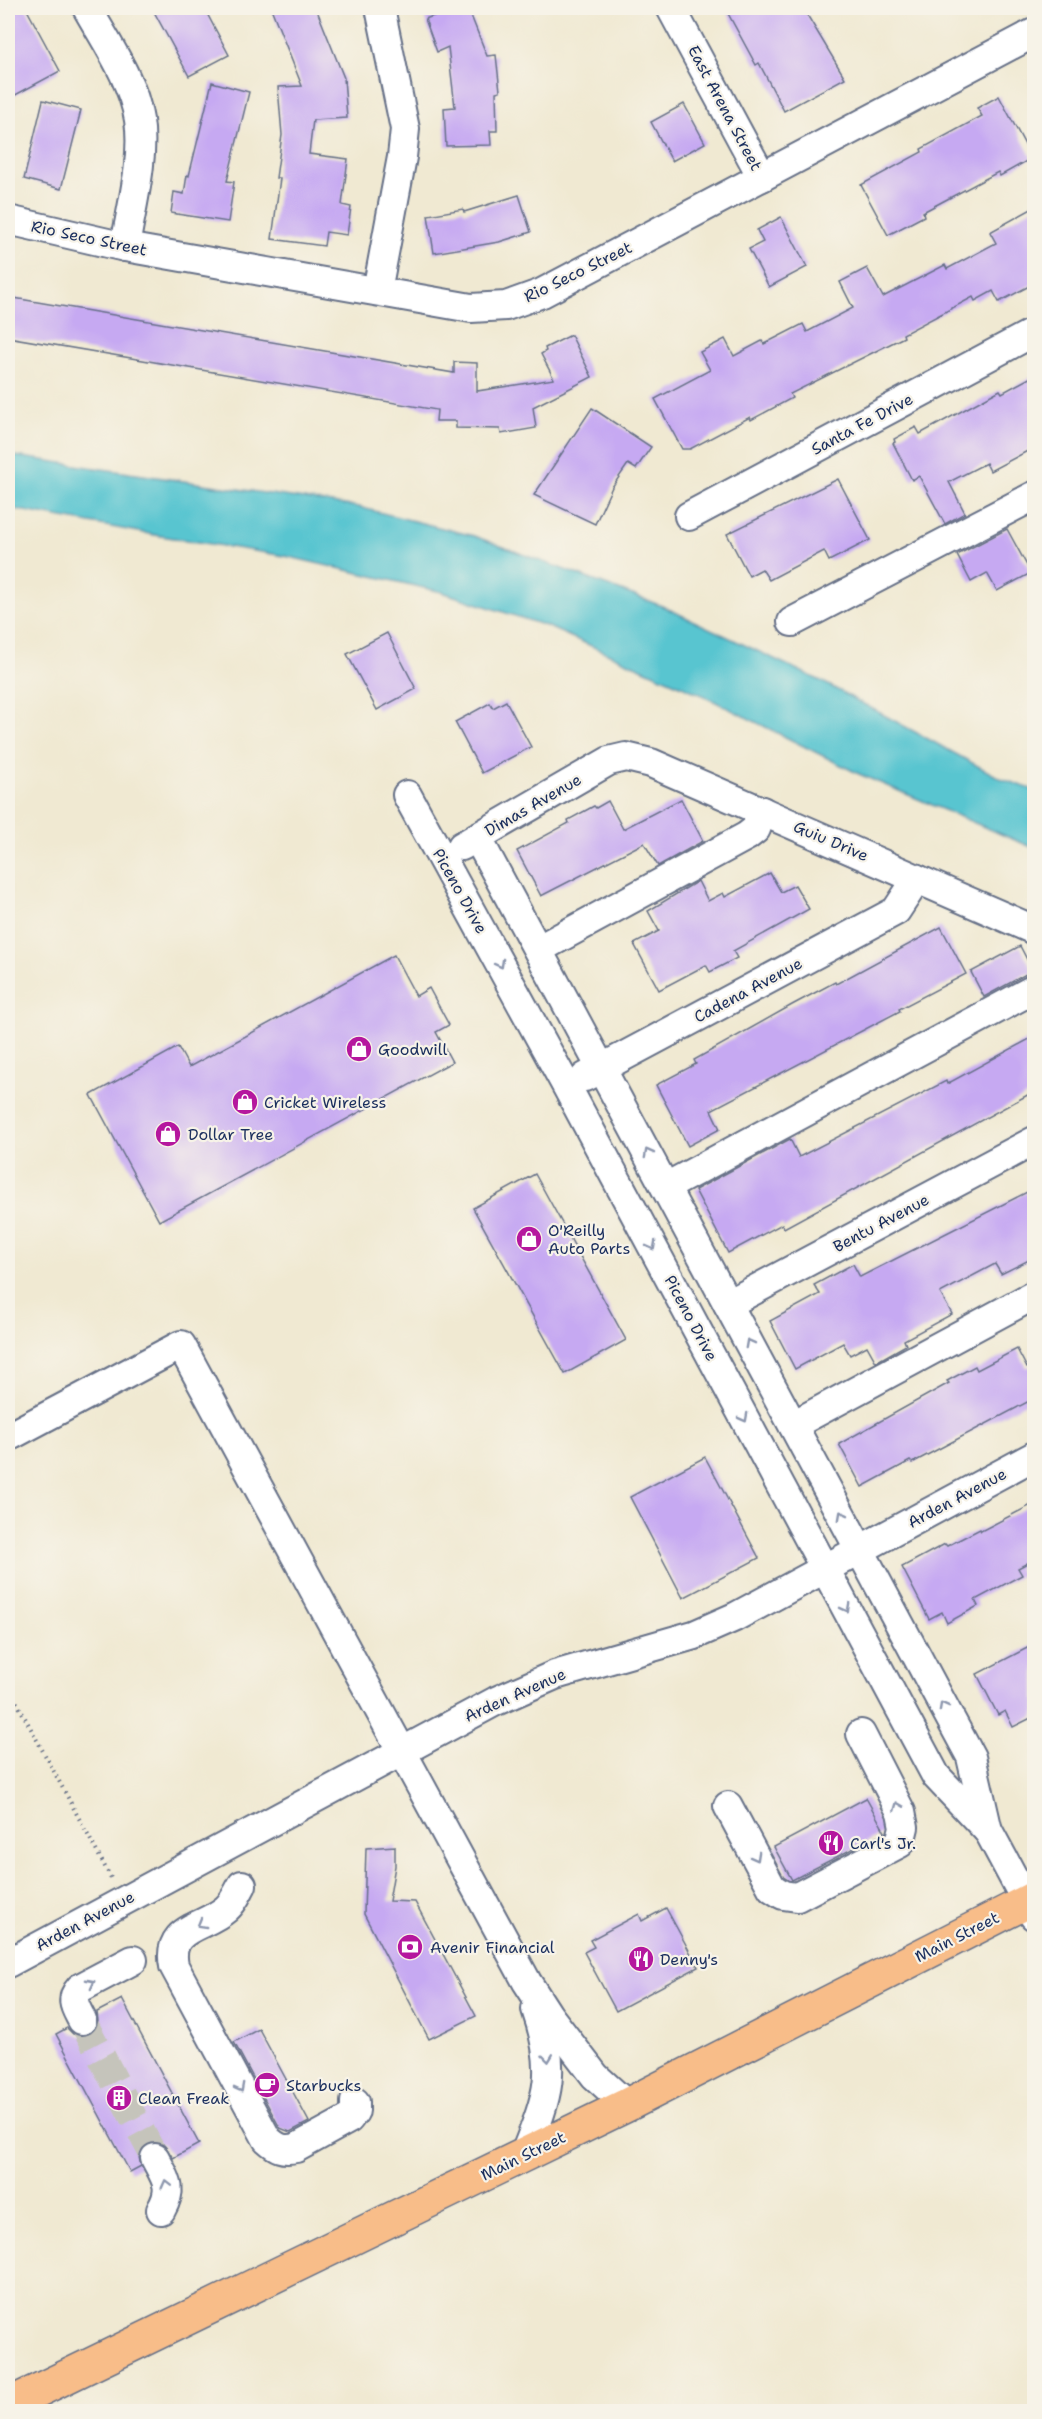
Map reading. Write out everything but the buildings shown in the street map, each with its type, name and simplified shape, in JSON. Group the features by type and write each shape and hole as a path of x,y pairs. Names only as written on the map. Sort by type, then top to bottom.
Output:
{"highway":[{"name":"Main Street","path":"8,2405 524,2156 1032,1905"}],"street":[{"path":"87,8 129,86 139,118 141,145 125,247"},
{"path":"377,291 402,158 405,129 380,8"},
{"name":"East Arena Street","path":"671,8 762,177"},
{"name":"Rio Seco Street","path":"8,220 125,247 471,308 506,306 542,293 762,177 1031,42"},
{"name":"Santa Fe Drive","path":"689,516 1035,332"},
{"path":"792,622 1035,496"},
{"name":"Guiu Drive","path":"626,757 651,763 1035,930"},
{"name":"Dimas Avenue","path":"442,857 609,761 626,757"},
{"name":"Piceno Drive","path":"407,795 567,1087 936,1776 989,1832 1032,1905"},
{"path":"539,949 747,836 756,829 762,812"},
{"name":"Piceno Drive","path":"477,837 971,1757 989,1832"},
{"name":"Cadena Avenue","path":"567,1087 896,910 917,879"},
{"path":"666,1187 1035,989"},
{"name":"Bentu Avenue","path":"728,1304 1035,1141"},
{"path":"793,1425 1035,1295"},
{"path":"8,1437 181,1345 527,1982 549,2016 595,2076 627,2105"},
{"name":"Arden Avenue","path":"8,1963 517,1691 589,1664 694,1635 735,1617 1035,1456"},
{"path":"728,1806 772,1888 783,1895 797,1897 900,1843 904,1827 901,1812 861,1734"},
{"path":"242,1885 234,1901 225,1910 180,1936 174,1943 172,1953 174,1966 267,2139 276,2147 286,2150 296,2148 349,2119 355,2111 355,2102"},
{"path":"82,2020 73,2001 80,1988 133,1960"},
{"path":"524,2156 543,2107 550,2070 546,2039 527,1982"},
{"path":"155,2158 169,2191 161,2210"}],"path":[{"path":"8,1686 123,1901"}],"water":[{"path":"8,455 358,507 474,536 662,606 821,681 1000,778 1034,790 1034,848 859,774 698,693 546,626 442,592 285,556 8,508"}],"tunnel":[{"path":"82,2020 155,2158"}],"place":[{"name":"Goodwill","path":"359,1049"},
{"name":"Cricket Wireless","path":"245,1102"},
{"name":"Dollar Tree","path":"168,1134"},
{"name":"O'Reilly Auto Parts","path":"529,1239"},
{"name":"Carl's Jr.","path":"831,1843"},
{"name":"Avenir Financial","path":"410,1947"},
{"name":"Denny's","path":"641,1959"},
{"name":"Starbucks","path":"267,2085"},
{"name":"Clean Freak","path":"119,2098"}]}
